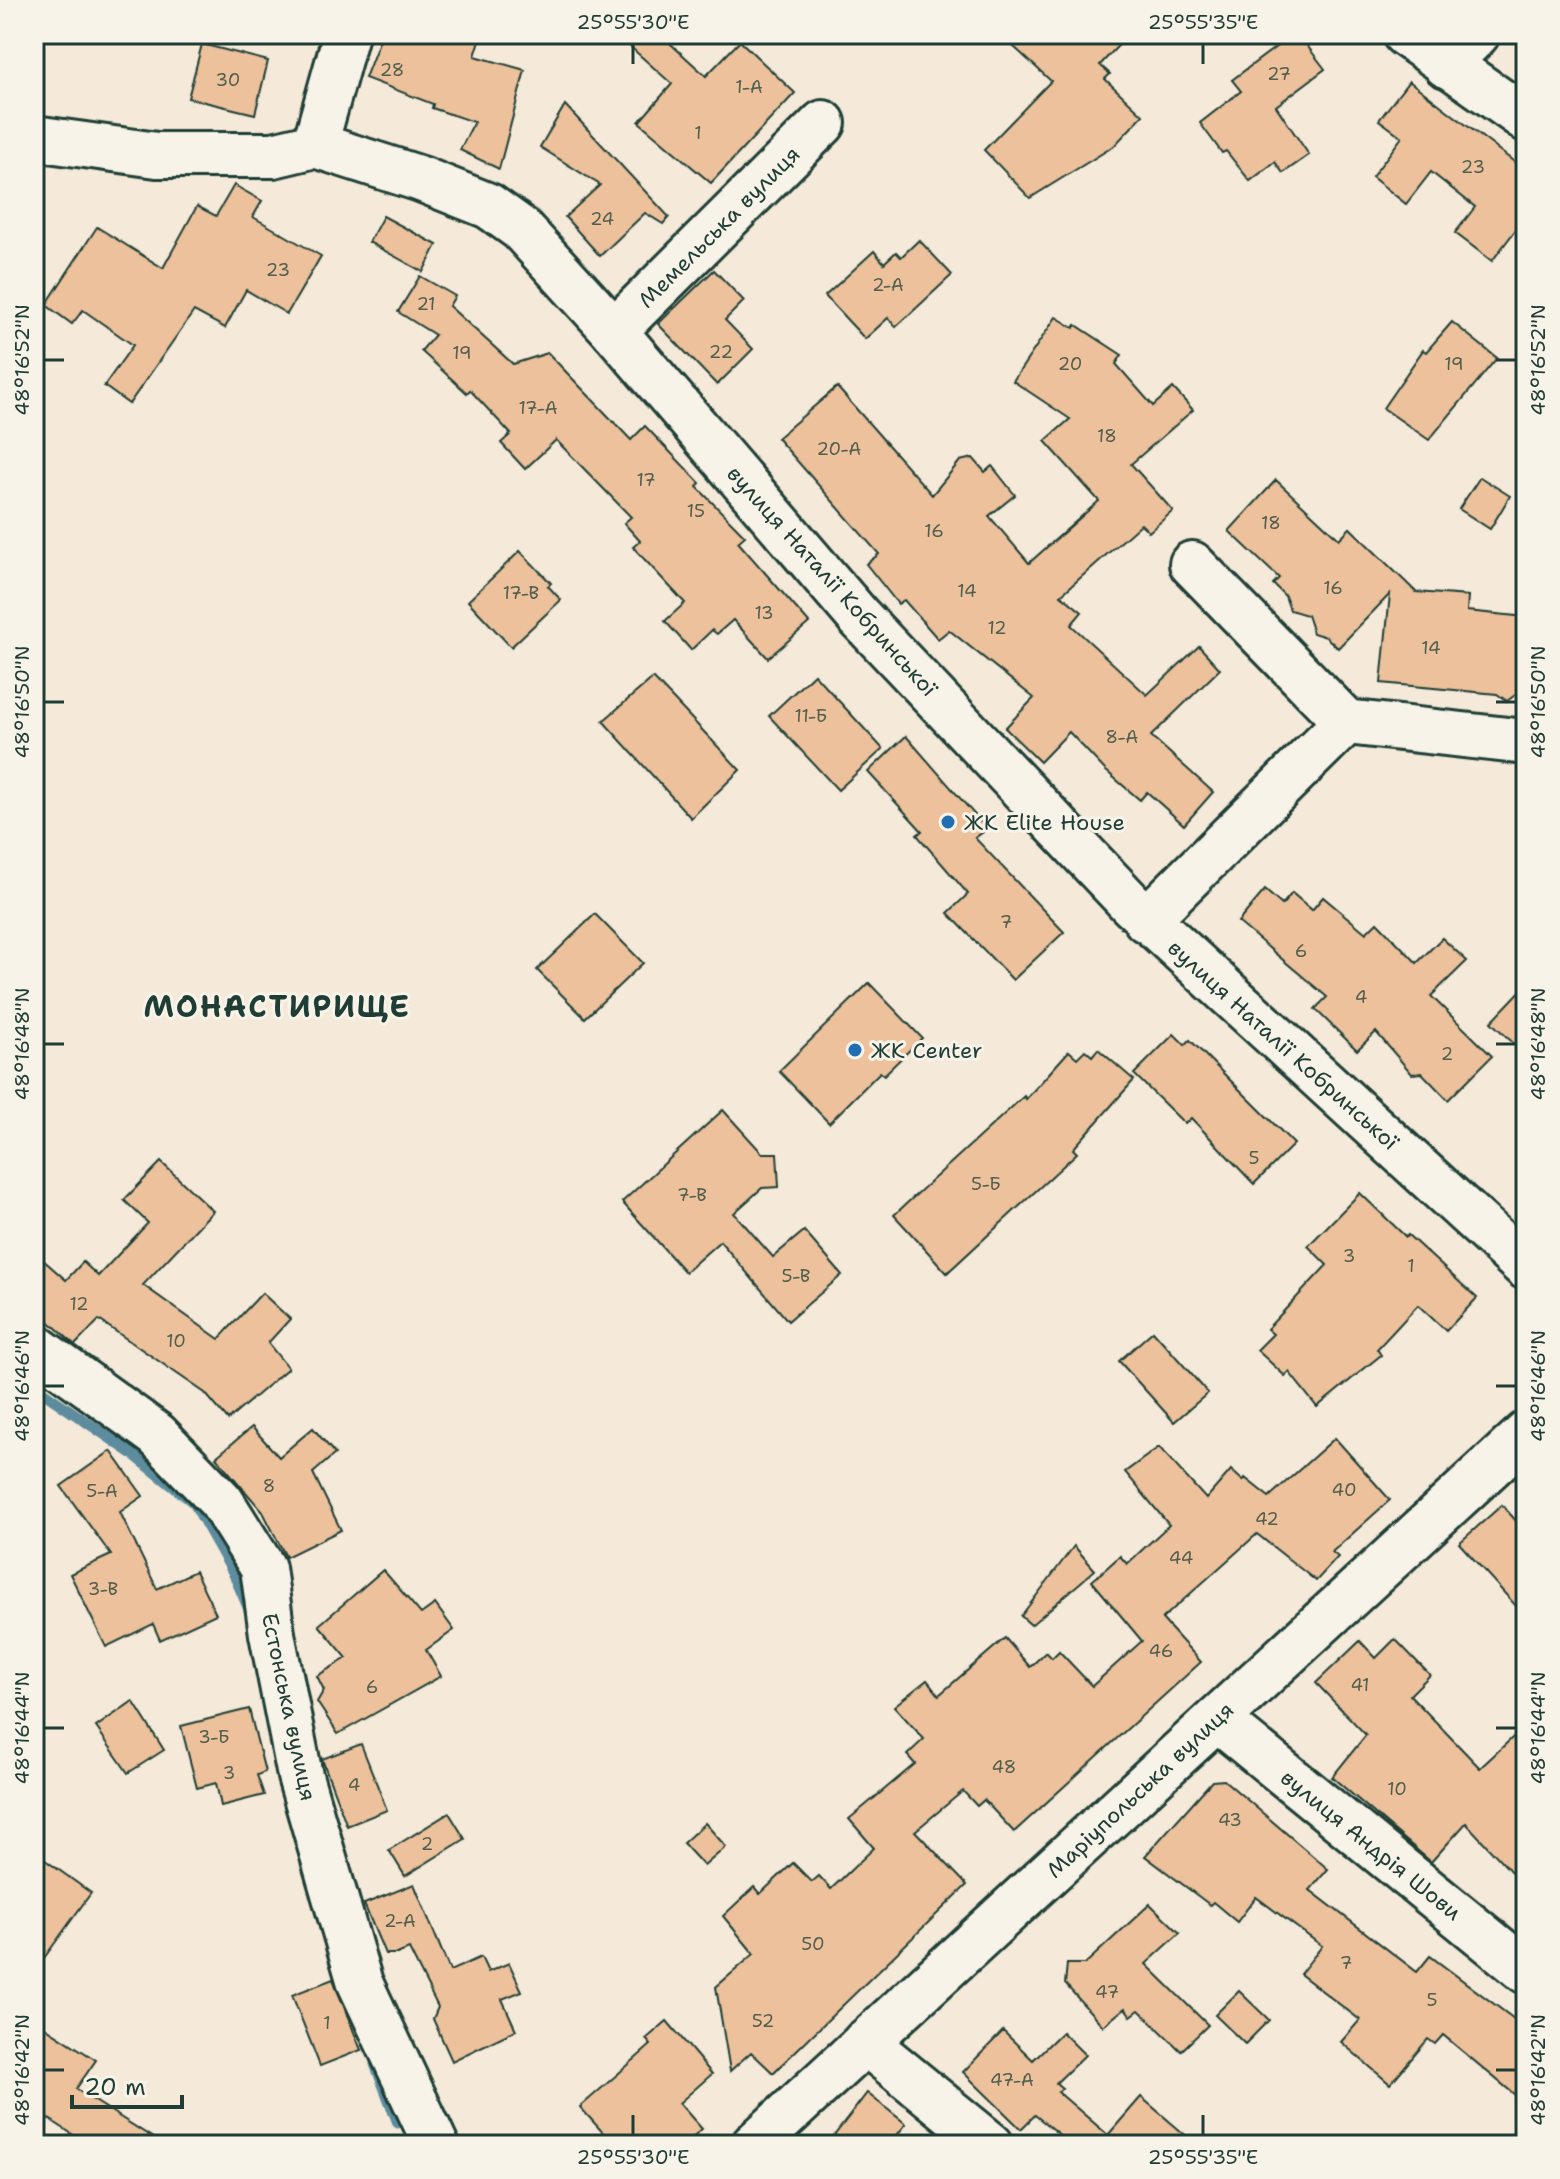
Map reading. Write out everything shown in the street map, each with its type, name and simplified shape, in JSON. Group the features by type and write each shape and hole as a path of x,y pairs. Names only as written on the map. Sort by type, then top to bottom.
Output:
{"street":[{"path":"34,138 157,155 273,155 315,145 346,34"},
{"path":"1405,34 1526,119"},
{"path":"1446,65 1477,34"},
{"name":"Мемельська вулиця","path":"614,331 823,123"},
{"name":"вулиця Наталії Кобринської","path":"315,145 421,179 489,206 521,229 614,331 859,617 1146,920 1526,1267"},
{"path":"1192,564 1346,722 1526,742"},
{"path":"1146,920 1346,722"},
{"name":"Естонська вулиця","path":"34,1346 157,1435 221,1501 263,1568 272,1634 300,1776 360,1983 436,2145"},
{"name":"Маріупольська вулиця","path":"754,2145 1526,1434"},
{"name":"вулиця Андрія Шови","path":"1217,1719 1524,1966"},
{"path":"865,2042 991,2145"}],"building":[{"path":"382,34 482,34 475,56 525,70 499,169 460,150 474,122 432,108 433,104 365,78"},
{"path":"616,34 660,34 706,76 740,41 795,93 711,183 639,122 672,84"},
{"path":"1000,34 1129,34 1100,65 1110,74 1105,79 1143,115 1114,146 1030,198 984,150 1051,81"},
{"path":"1293,34 1298,34 1325,69 1276,106 1309,155 1283,173 1275,162 1250,181 1226,151 1222,153 1200,123 1241,91 1232,80"},
{"path":"202,44 268,61 255,114 188,98"},
{"path":"1409,81 1526,171 1526,216 1492,261 1455,233 1475,207 1431,172 1406,204 1372,177 1402,137 1379,120"},
{"path":"565,105 669,217 663,224 645,213 600,256 565,217 600,185 540,147"},
{"path":"234,185 262,201 253,217 321,256 287,314 246,290 225,328 194,311 129,404 104,386 133,345 83,310 72,324 46,305 97,227 163,268 197,206 216,216"},
{"path":"383,216 437,245 423,272 369,242"},
{"path":"919,240 952,275 896,327 888,318 865,339 825,296 874,251 884,263 896,252 901,257"},
{"path":"714,270 744,301 725,320 753,349 717,385 658,324"},
{"path":"420,276 455,296 449,306 513,364 548,353 631,440 645,426 700,483 697,487 745,536 738,542 809,623 768,658 733,620 717,634 712,630 691,650 665,621 685,603 633,547 640,541 624,523 631,517 556,440 525,469 501,443 511,434 470,390 467,393 421,351 435,335 398,312"},
{"path":"1056,317 1074,328 1076,325 1122,355 1116,364 1153,406 1173,388 1193,410 1131,464 1173,511 1149,532 1141,524 1061,595 1082,612 1071,625 1147,695 1199,646 1220,669 1151,736 1213,792 1184,825 1147,792 1140,800 1105,770 1069,732 1040,762 1005,728 1034,698 949,630 938,639 904,600 898,604 866,564 879,554 777,438 837,387 932,495 960,461 973,458 985,472 992,466 1015,495 989,516 1029,563 1099,501 1045,441 1070,419 1013,381"},
{"path":"1452,322 1497,358 1429,440 1383,408 1423,350 1426,352"},
{"path":"1480,477 1510,496 1490,529 1459,509"},
{"path":"1276,480 1339,539 1350,528 1416,592 1468,596 1467,611 1526,617 1526,687 1507,701 1497,694 1381,683 1390,594 1338,648 1326,637 1313,633 1307,615 1290,610 1285,596 1273,584 1279,578 1229,531"},
{"path":"520,551 551,583 548,586 561,600 511,647 468,601"},
{"path":"814,674 883,749 838,790 769,716"},
{"path":"653,678 740,770 691,818 603,721"},
{"path":"906,736 987,829 975,838 1064,932 1013,980 948,913 968,894 917,835 922,831 868,772"},
{"path":"1265,890 1282,905 1292,893 1312,910 1323,897 1366,933 1377,922 1417,963 1442,938 1467,961 1431,996 1492,1056 1448,1100 1422,1073 1412,1074 1376,1032 1357,1050 1315,1009 1327,997 1238,922"},
{"path":"595,914 643,963 585,1018 537,970"},
{"name":"ЖК Center","path":"869,983 922,1038 884,1075 880,1072 829,1123 779,1071"},
{"path":"1526,985 1526,1055 1491,1022"},
{"path":"1174,1034 1185,1045 1190,1040 1294,1144 1254,1184 1191,1118 1185,1124 1134,1074"},
{"path":"1098,1049 1134,1080 1073,1149 1077,1153 947,1273 894,1215 1024,1096 1026,1099 1069,1051 1077,1058 1085,1050 1092,1056"},
{"path":"723,1110 762,1153 777,1153 779,1187 762,1188 734,1213 773,1257 804,1231 842,1275 788,1321 720,1241 685,1272 622,1202"},
{"path":"161,1162 213,1211 143,1285 219,1339 262,1293 290,1319 268,1343 288,1368 228,1420 205,1393 99,1320 75,1345 34,1308 34,1252 66,1280 83,1262 98,1276 148,1223 124,1200"},
{"path":"1360,1193 1477,1298 1446,1331 1418,1305 1377,1349 1381,1355 1317,1407 1289,1372 1285,1376 1257,1350 1273,1334 1267,1329 1327,1265 1308,1246"},
{"path":"1153,1331 1208,1393 1174,1422 1119,1361"},
{"path":"252,1427 279,1457 313,1428 335,1454 313,1473 341,1530 286,1557 263,1512 216,1457"},
{"path":"1335,1438 1390,1500 1332,1552 1338,1557 1316,1581 1257,1534 1162,1619 1201,1662 1014,1832 984,1800 977,1806 963,1791 915,1831 967,1885 773,2073 751,2052 730,2071 716,1987 754,1954 723,1916 754,1887 760,1894 793,1863 812,1882 819,1876 831,1889 874,1848 849,1819 915,1764 907,1755 924,1739 894,1706 927,1680 939,1695 1005,1638 1030,1667 1046,1652 1052,1658 1059,1651 1092,1686 1142,1641 1092,1581 1120,1556 1127,1564 1169,1525 1125,1472 1159,1447 1206,1499 1231,1470 1269,1497"},
{"path":"111,1451 143,1496 120,1512 157,1589 195,1571 216,1614 160,1640 153,1624 106,1647 70,1574 111,1555 61,1486"},
{"path":"1502,1505 1526,1532 1526,1617 1459,1543"},
{"path":"1074,1546 1095,1570 1031,1625 1021,1616"},
{"path":"383,1570 421,1614 435,1604 454,1630 426,1650 441,1676 338,1734 317,1702 324,1690 317,1676 347,1658 319,1625"},
{"path":"1395,1639 1430,1675 1410,1695 1480,1768 1526,1725 1526,1888 1466,1823 1431,1862 1332,1777 1366,1735 1316,1683 1360,1641 1376,1658"},
{"path":"133,1701 164,1750 128,1773 96,1727"},
{"path":"249,1709 265,1772 257,1775 264,1795 221,1806 216,1783 197,1788 181,1726"},
{"path":"361,1744 387,1810 347,1826 322,1759"},
{"path":"1224,1780 1328,1869 1310,1890 1417,1972 1430,1956 1526,2028 1526,2104 1443,2035 1435,2044 1428,2039 1390,2084 1341,2042 1360,2020 1300,1974 1322,1946 1256,1897 1237,1922 1145,1856 1212,1781"},
{"path":"449,1813 465,1839 405,1876 389,1850"},
{"path":"705,1823 726,1847 704,1866 683,1843"},
{"path":"34,1852 91,1893 34,1972"},
{"path":"414,1884 450,1971 481,1957 488,1972 509,1963 522,1991 502,1999 516,2030 452,2061 433,2019 438,2007 409,1949 397,1954 385,1954 364,1904"},
{"path":"1150,1904 1180,1933 1146,1964 1208,2025 1181,2051 1139,2010 1131,2016 1125,2008 1103,2026 1065,1984 1067,1964 1085,1964"},
{"path":"333,1979 361,2050 320,2066 292,1995"},
{"path":"1239,1991 1269,2020 1245,2044 1215,2015"},
{"path":"34,2020 96,2060 76,2089 164,2145 65,2145 72,2134 34,2109"},
{"path":"667,2021 712,2074 679,2103 702,2129 683,2145 614,2145 580,2107 651,2045 646,2039"},
{"path":"1003,2031 1033,2060 1062,2032 1085,2055 1056,2083 1062,2088 1058,2092 1108,2135 1141,2097 1197,2145 1072,2145 1035,2115 1021,2129 963,2072"},
{"path":"867,2093 906,2124 889,2145 827,2145"}],"waterway":[{"path":"34,1386 133,1454 194,1503 233,1572 251,1614"},
{"path":"375,2064 398,2123"}],"place":[{"name":"ЖК Elite House","path":"948,822"},
{"name":"ЖК Center","path":"855,1050"}],"district":[{"name":"МОНАСТИРИЩЕ","path":"277,1006"}]}
